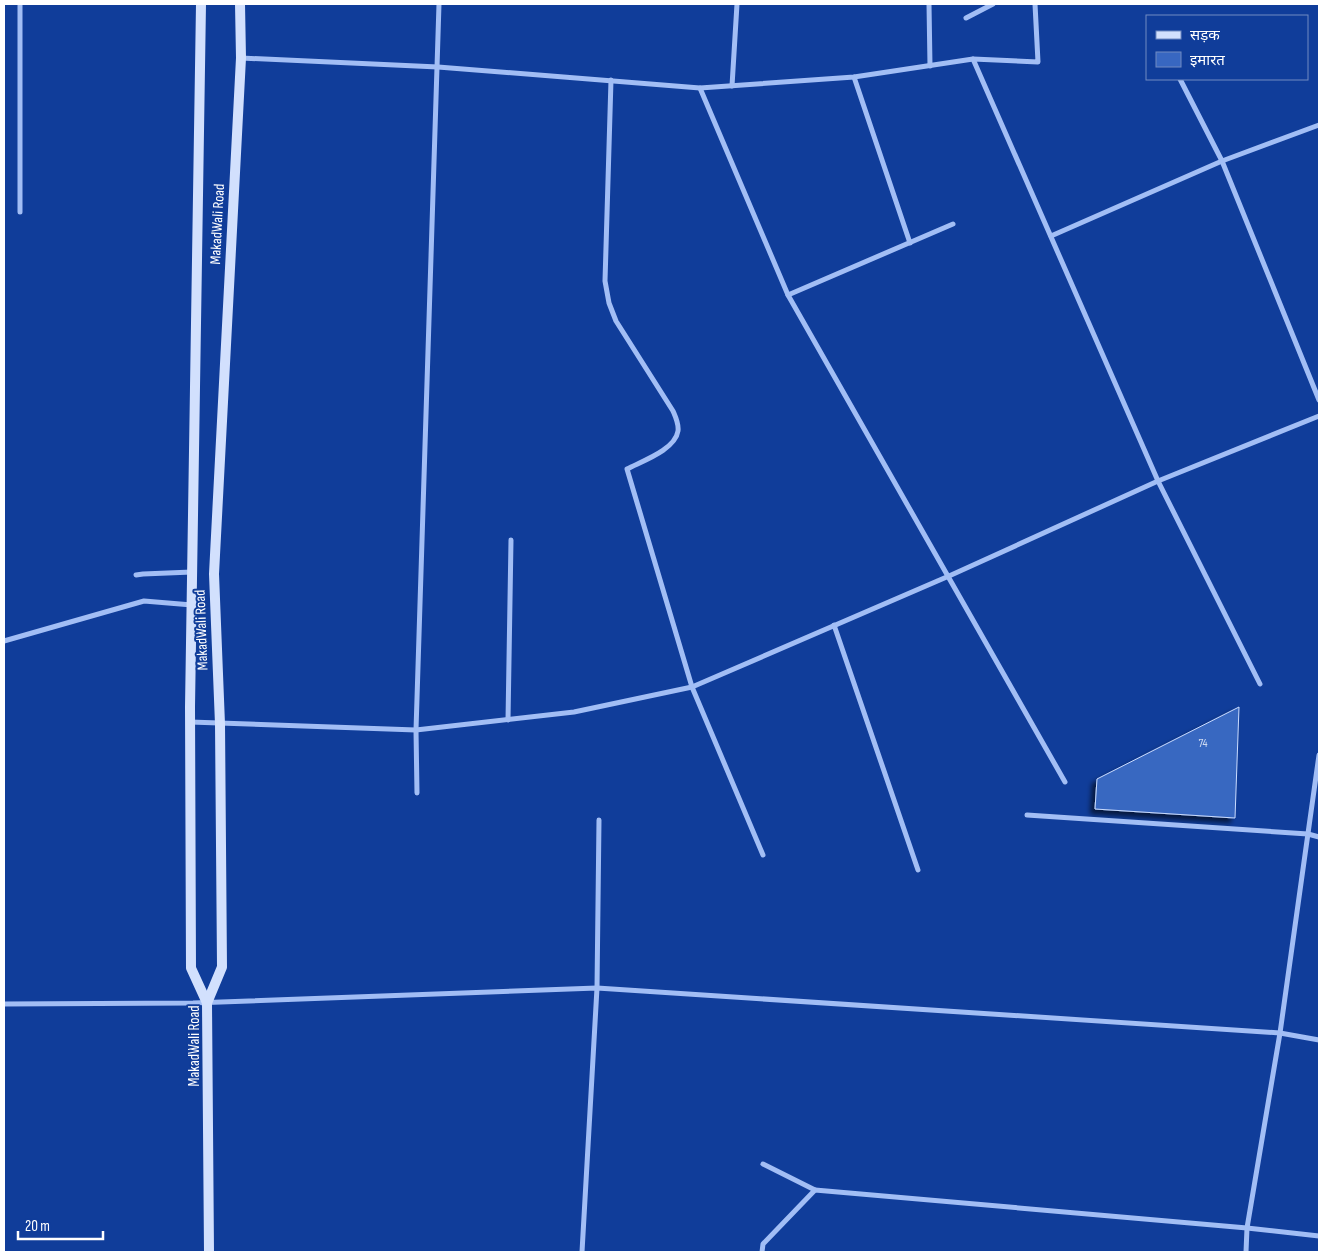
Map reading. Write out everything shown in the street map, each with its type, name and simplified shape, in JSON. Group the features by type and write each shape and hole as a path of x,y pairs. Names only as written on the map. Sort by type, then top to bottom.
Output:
{"street":[{"path":"20,4 20,212"},
{"path":"201,4 190,722 191,968 207,1003"},
{"name":"MakadWali Road","path":"210,1252 207,1003 222,967 220,724 214,574 241,58 240,4"},
{"path":"417,793 416,730 439,4"},
{"path":"732,86 737,4"},
{"path":"929,4 930,66"},
{"path":"966,18 993,4"},
{"path":"241,58 438,67 700,88 732,86 854,77 973,59 1038,62 1035,4"},
{"path":"973,59 1158,481 1260,684"},
{"path":"854,77 910,243"},
{"path":"611,80 605,281 609,303 616,321 674,412 678,431 665,449 627,469 692,687 763,855"},
{"path":"1181,80 1222,161 1319,400"},
{"path":"700,88 788,295 1065,782"},
{"path":"1051,236 1222,161 1319,126"},
{"path":"788,295 953,224"},
{"path":"190,722 416,730 574,712 692,687 949,576 1158,481 1319,416"},
{"path":"508,720 511,540"},
{"path":"136,576 192,572"},
{"path":"4,641 144,601 192,605"},
{"path":"834,625 918,870"},
{"path":"1246,1252 1247,1228 1280,1033 1319,756"},
{"path":"1027,815 1308,834 1319,837"},
{"path":"582,1252 597,988 599,820"},
{"path":"4,1004 207,1003 597,988 1280,1033 1319,1040"},
{"path":"763,1164 815,1190 1319,1236"},
{"path":"762,1252 763,1244 815,1190"}],"building":[{"path":"1239,707 1235,818 1095,809 1097,779"}]}
